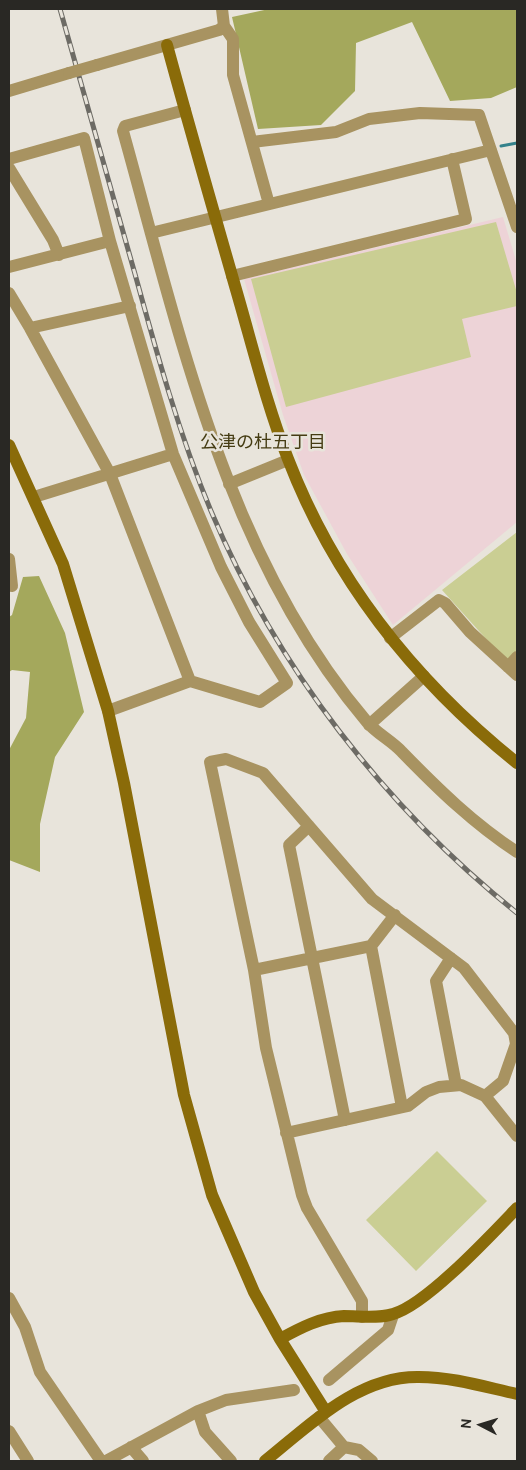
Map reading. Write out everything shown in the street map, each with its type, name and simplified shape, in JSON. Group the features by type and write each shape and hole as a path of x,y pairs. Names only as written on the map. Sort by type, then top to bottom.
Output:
{"street":[{"path":"222,9 224,26 233,39 233,75 270,204"},
{"path":"9,91 219,30 224,26"},
{"path":"167,45 232,276 288,460 326,540 344,572 390,638 448,704 517,764"},
{"path":"185,110 125,126 122,131 199,400 229,484 267,571 314,652 369,725 390,739 469,816 517,852"},
{"path":"252,142 336,132 369,119 420,113 479,115 517,227"},
{"path":"9,160 84,138 110,241 173,454 225,575 249,622 287,683 260,702 190,681 108,712"},
{"path":"151,232 491,150"},
{"path":"232,276 466,219 452,160"},
{"path":"9,168 53,240 59,255"},
{"path":"9,267 110,241"},
{"path":"9,293 110,474 190,681"},
{"path":"30,328 130,306"},
{"path":"9,444 63,564 108,712 124,783 184,1095 212,1195 231,1243 254,1292 323,1414 344,1447 359,1450 372,1461"},
{"path":"34,497 173,454"},
{"path":"229,484 288,460"},
{"path":"9,559 12,586"},
{"path":"390,638 439,600 446,603 470,632 512,671 517,657"},
{"path":"369,725 424,676"},
{"path":"362,1317 362,1301 307,1208 286,1133 266,1048 254,970 210,762 226,759 263,773 372,899 464,968 514,1033 516,1044 503,1081 485,1096"},
{"path":"309,826 289,844 345,1120"},
{"path":"254,970 371,946 395,916"},
{"path":"371,946 402,1108"},
{"path":"451,958 436,981 456,1085"},
{"path":"286,1133 402,1108 439,1086 461,1085 485,1096 517,1136"},
{"path":"280,1340 308,1325 331,1318 393,1315 420,1300 517,1208"},
{"path":"9,1298 13,1317 25,1327 40,1372 101,1461"},
{"path":"329,1380 388,1330 393,1315"},
{"path":"265,1461 323,1414 369,1387 402,1378 419,1377 452,1380 517,1394"},
{"path":"106,1461 198,1411 226,1400 268,1392 294,1390"},
{"path":"198,1411 204,1432 231,1461"},
{"path":"9,1431 28,1461"},
{"path":"131,1447 144,1461"},
{"path":"329,1461 344,1447"}],"shaded area":[{"path":"503,217 517,264 517,522 393,625 347,554 304,475 283,415 244,279"}],"green space":[{"path":"269,9 517,9 517,87 491,98 450,101 412,22 356,43 355,91 321,125 258,129 232,17"},
{"path":"496,222 517,293 517,306 462,319 471,357 286,407 251,279"},
{"path":"517,532 517,650 506,661 442,590"},
{"path":"39,576 65,633 84,712 55,757 40,824 40,872 9,860 9,750 26,718 30,672 12,670 9,672 9,617 12,615 23,577"},
{"path":"437,1151 487,1201 416,1271 366,1220"}],"waterway":[{"path":"501,146 517,143"}],"railway":[{"path":"60,9 169,394 199,482 238,569 268,625 302,679 339,731 380,781 423,828 469,872 517,913"}],"district":[{"name":"公津の杜五丁目","path":"263,443"}]}
